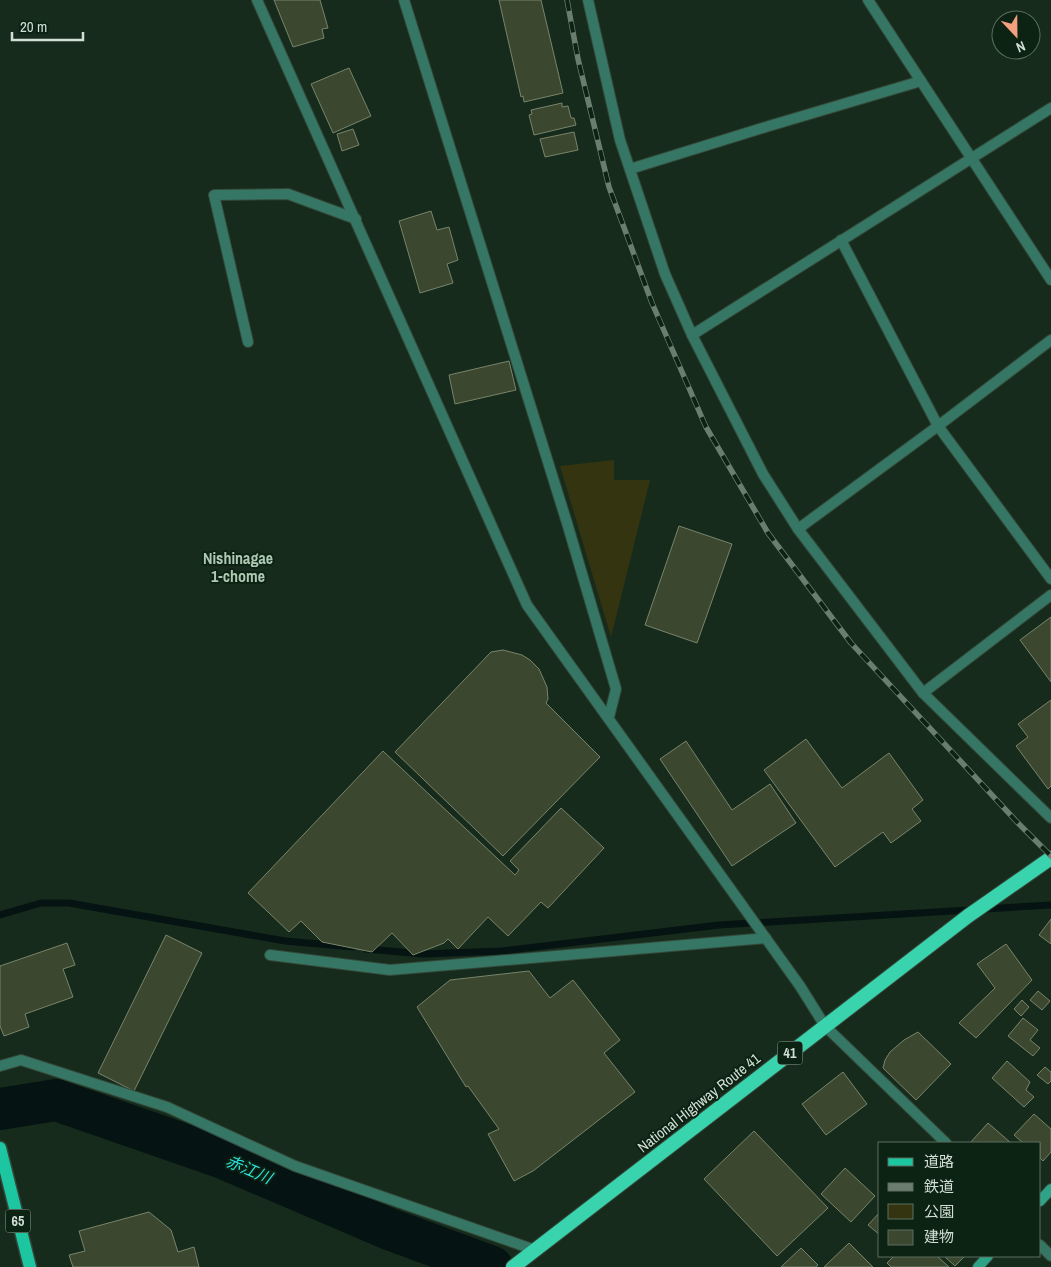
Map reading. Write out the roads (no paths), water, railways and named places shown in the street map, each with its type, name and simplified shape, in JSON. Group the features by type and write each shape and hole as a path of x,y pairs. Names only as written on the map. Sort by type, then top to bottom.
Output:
{"highway":[{"name":"National Highway Route 41","path":"513,1267 968,916 1051,858"}],"main road":[{"name":"65","path":"0,1148 30,1267"},
{"path":"1041,1200 1051,1189"},
{"path":"978,1267 987,1257"}],"street":[{"path":"257,0 527,605 800,986 825,1026 945,1142"},
{"path":"404,0 567,523 616,689 609,717"},
{"path":"588,0 620,140 665,274 692,335 763,474 798,529 923,693 1051,818"},
{"path":"868,0 1051,280"},
{"path":"630,169 921,82"},
{"path":"692,335 1051,108"},
{"path":"248,342 214,195 288,194 356,220"},
{"path":"841,240 938,426 1051,579"},
{"path":"798,529 1051,340"},
{"path":"923,693 1051,595"},
{"path":"270,955 390,970 766,938"},
{"path":"0,1066 21,1060 167,1107 295,1166 533,1251"},
{"path":"1041,1246 1051,1256"}],"waterway":[{"path":"0,915 41,903 69,903 285,941 353,947"},
{"path":"366,949 423,954 501,951 719,925 1051,905"},
{"name":"赤江川","path":"0,1109 56,1100 223,1158 389,1229 492,1267"}],"railway":[{"path":"567,0 578,59 609,187 652,303 706,427 768,533 851,643 1016,821 1051,856"}],"district":[{"name":"Nishinagae 1-chome","path":"238,567"}]}
